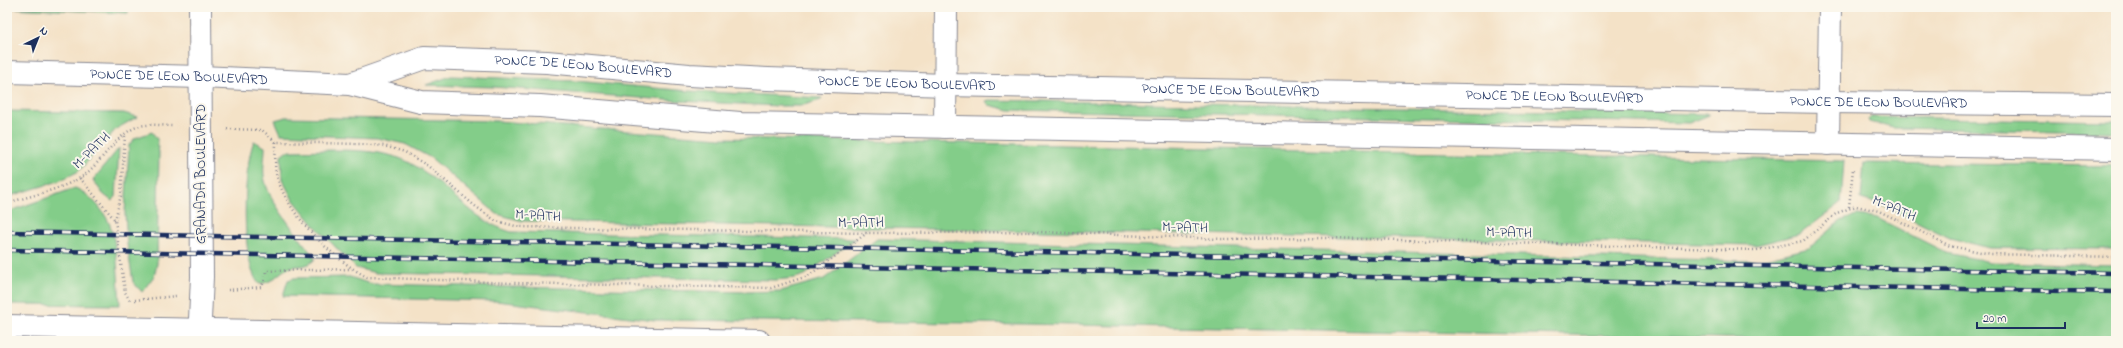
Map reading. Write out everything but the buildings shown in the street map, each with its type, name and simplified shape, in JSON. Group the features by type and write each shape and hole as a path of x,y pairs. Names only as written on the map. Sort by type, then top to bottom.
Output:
{"main road":[{"name":"GRANADA BOULEVARD","path":"199,335 202,277 200,7"},
{"path":"945,127 946,7"},
{"path":"1828,144 1830,7"},
{"name":"PONCE DE LEON BOULEVARD","path":"350,84 424,58 547,62 689,75 946,85 1828,102 2116,105"},
{"name":"PONCE DE LEON BOULEVARD","path":"7,72 201,77 350,84 421,102 540,106 740,123 2116,149"},
{"path":"7,326 199,335 759,341"}],"path":[{"name":"M-PATH","path":"7,204 80,178 93,168 116,141 125,134 145,125"},
{"path":"262,130 276,142 276,172 284,194 300,219 326,247 352,269 367,277 512,283 771,288 808,276 868,233"},
{"path":"125,134 121,195 115,220 125,292 129,301"},
{"name":"M-PATH","path":"276,142 360,144 384,146 405,152 428,166 475,206 496,221 518,227 868,233 1041,232 1222,240 1331,238 1757,250 1803,241 1837,213 1849,207 1856,206 1879,211 1950,246 1991,254 2116,257"},
{"path":"1849,207 1856,144"},
{"path":"80,178 115,220"},
{"path":"261,287 264,282 266,271 352,269"}],"green space":[{"path":"128,7 128,13 7,8"},
{"path":"451,76 575,81 689,91 822,98 821,100 800,106 778,106 680,101 493,87 426,85"},
{"path":"986,101 1709,115 1689,123 1009,110 989,105"},
{"path":"7,111 124,113 137,117 116,129 79,171 59,181 7,197"},
{"path":"286,117 497,121 721,138 1844,161 1841,203 1800,234 1756,245 522,221 497,214 431,158 405,144 377,138 281,134 275,120"},
{"path":"1871,117 2116,121 2116,132 1893,128 1870,122 1869,119"},
{"path":"152,132 157,139 159,153 157,264 154,276 142,292 133,282 127,244 125,213 129,145 135,138"},
{"path":"254,141 265,147 264,177 273,200 315,259 308,264 290,267 271,280 259,284 253,273 249,256 245,214 247,171"},
{"path":"119,148 116,197 112,201 103,194 93,180"},
{"path":"351,150 384,154 399,158 425,172 483,219 511,232 855,239 805,275 795,278 776,280 376,273 356,268 314,225 292,198 282,179 281,155 286,151"},
{"path":"1864,163 2116,166 2116,249 1990,248 1950,238 1883,205 1861,199"},
{"path":"75,188 86,194 96,204 109,222 116,256 120,305 7,304 7,212"},
{"path":"1857,215 1877,218 1947,253 1991,262 2116,265 2116,341 1869,341 972,323 655,320 496,301 283,296 288,280 294,278 350,277 371,284 747,292 781,291 824,279 877,239 1757,261 1809,248 1841,221"}],"railway":[{"path":"7,232 2116,273"},
{"path":"7,250 2116,292"}]}
